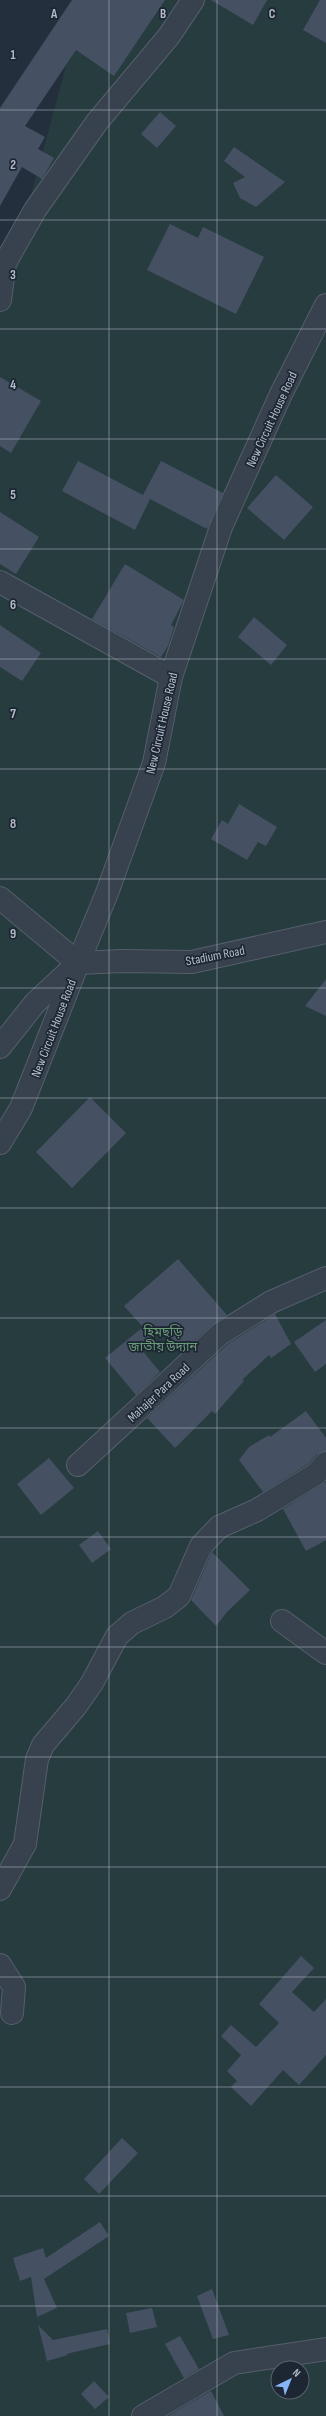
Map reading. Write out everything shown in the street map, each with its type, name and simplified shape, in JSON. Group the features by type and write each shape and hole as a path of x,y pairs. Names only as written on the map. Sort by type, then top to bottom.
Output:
{"street":[{"path":"0,300 5,263 35,210 97,122 169,36 193,0"},
{"name":"New Circuit House Road","path":"0,1143 21,1108 107,893 154,763 171,677 221,527 281,394 326,305"},
{"path":"0,582 171,677"},
{"path":"0,898 78,963 35,1003 0,1047"},
{"name":"Stadium Road","path":"78,963 122,961 192,962 326,932"},
{"name":"Mahajer Para Road","path":"78,1465 220,1334 271,1302 326,1278"},
{"path":"0,1889 25,1844 37,1759 43,1745 76,1706 92,1683 117,1636 132,1623 165,1607 179,1596 201,1546 219,1527 257,1510 316,1474 326,1463"},
{"path":"282,1621 326,1653"},
{"path":"0,1965 14,1987 12,2013"},
{"path":"143,2416 234,2363 326,2349"}],"green space":[{"name":"হিমছড়ি জাতীয় উদ্যান","path":"84,0 326,0 326,2416 0,2416 0,309"}],"building":[{"path":"72,0 165,0 114,76 76,50 25,126 45,137 38,149 54,158 42,179 22,167 0,206 0,108"},
{"path":"211,0 267,0 253,25"},
{"path":"320,0 326,0 326,43 303,30"},
{"path":"160,112 176,126 157,148 141,134"},
{"path":"234,147 285,182 256,207 240,198 233,183 245,177 224,161"},
{"path":"170,224 198,238 203,227 264,257 236,314 147,270"},
{"path":"0,377 41,401 11,453 0,446"},
{"path":"78,461 143,495 161,461 223,493 207,529 150,499 135,530 62,491"},
{"path":"276,475 313,507 284,540 247,508"},
{"path":"0,512 39,537 16,574 0,564"},
{"path":"125,564 184,600 171,625 174,627 168,646 161,657 92,619"},
{"path":"254,617 287,645 271,665 238,637"},
{"path":"0,625 41,653 22,681 0,667"},
{"path":"239,804 277,827 266,846 258,842 247,860 211,839 222,820 228,824"},
{"path":"326,979 326,1016 305,1006"},
{"path":"90,1097 126,1133 72,1188 36,1152"},
{"path":"178,1259 227,1315 212,1325 183,1351 164,1329 141,1349 160,1372 136,1395 105,1358 143,1327 124,1306"},
{"path":"275,1314 291,1344 271,1358 269,1355 242,1380 244,1381 215,1414 212,1411 175,1448 147,1418 228,1344"},
{"path":"326,1320 326,1364 315,1372 294,1342"},
{"path":"306,1411 326,1438 326,1451 317,1454 308,1464 263,1492 239,1460 249,1447 269,1435 270,1437"},
{"path":"49,1458 74,1488 41,1515 17,1484"},
{"path":"326,1482 326,1540 306,1551 283,1509"},
{"path":"98,1531 111,1549 92,1563 79,1545"},
{"path":"212,1552 250,1590 227,1612 216,1626 191,1600"},
{"path":"301,1956 314,1968 292,1992 314,2012 326,1999 326,2055 299,2085 283,2070 251,2106 231,2087 237,2081 227,2071 241,2055 221,2036 231,2025 256,2047 279,2023 259,2004"},
{"path":"122,2138 138,2153 99,2194 84,2179"},
{"path":"100,2222 109,2236 44,2279 57,2308 37,2317 31,2277 20,2281 13,2258 43,2248 46,2258"},
{"path":"212,2289 229,2335 213,2339 197,2296"},
{"path":"152,2308 157,2327 130,2333 126,2313"},
{"path":"38,2325 53,2340 107,2329 110,2344 66,2354 68,2355 47,2361"},
{"path":"180,2336 199,2369 184,2378 165,2344"},
{"path":"94,2381 109,2397 95,2409 81,2394"},
{"path":"211,2391 224,2416 168,2416"}]}
